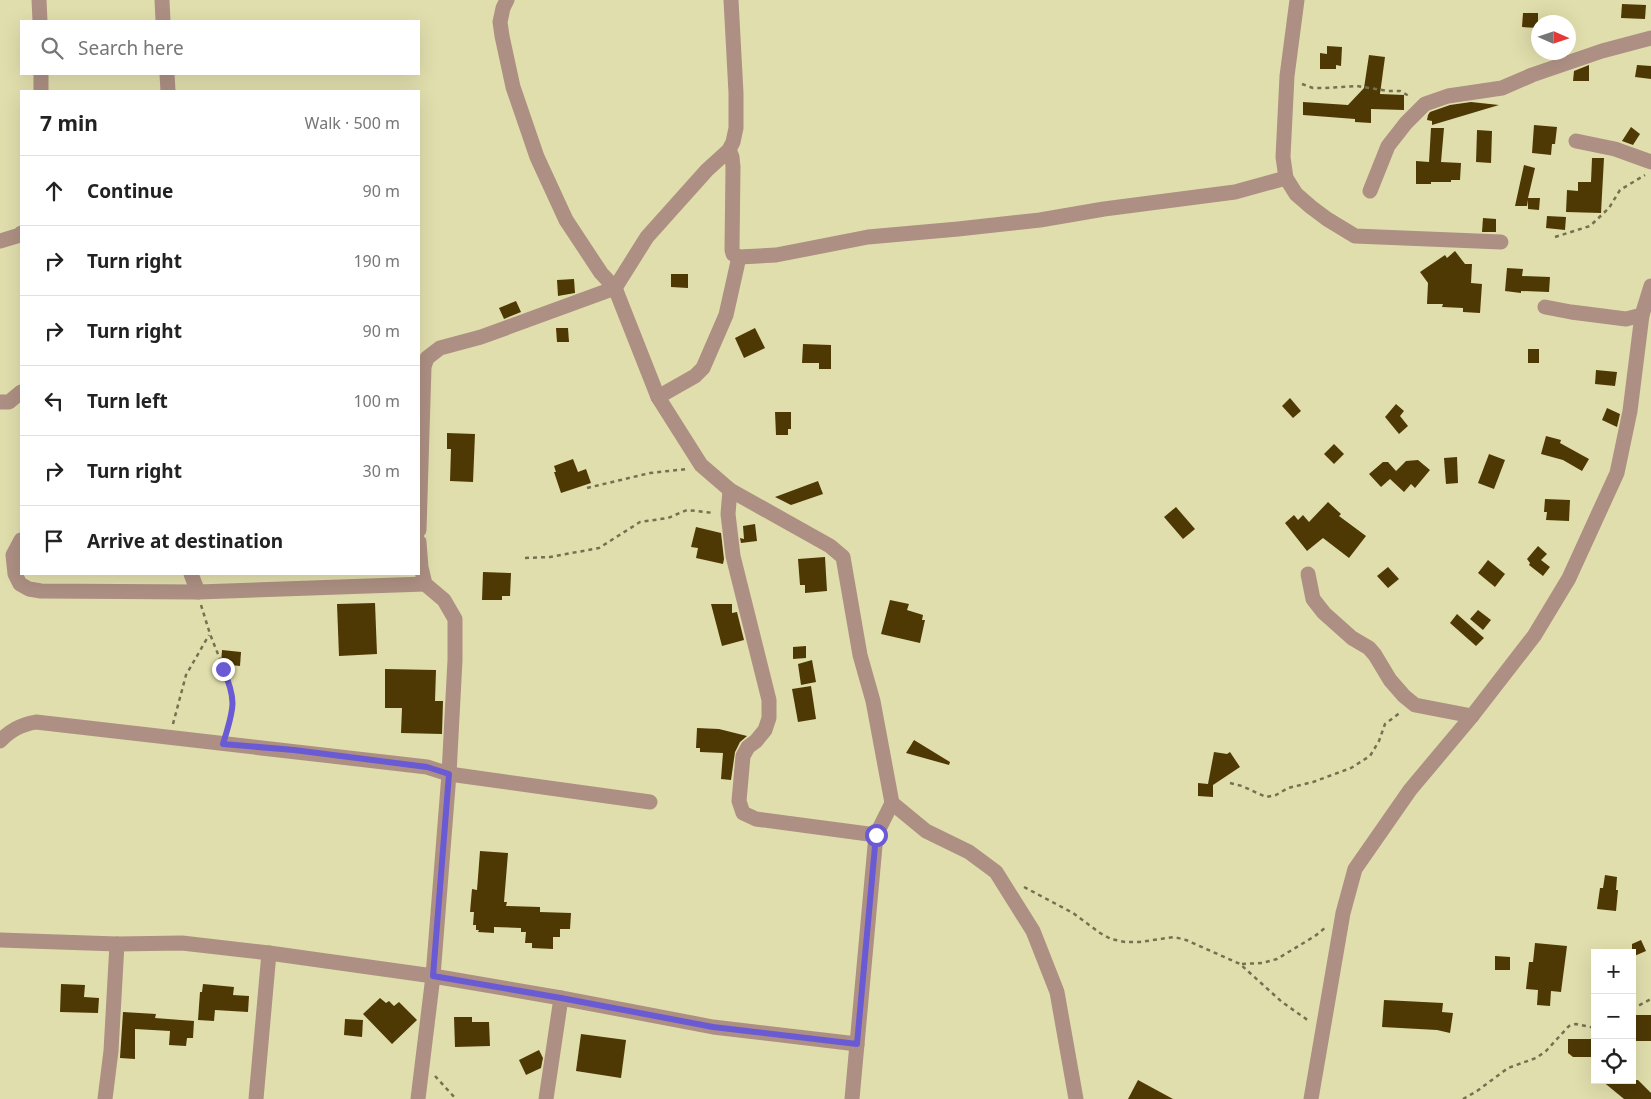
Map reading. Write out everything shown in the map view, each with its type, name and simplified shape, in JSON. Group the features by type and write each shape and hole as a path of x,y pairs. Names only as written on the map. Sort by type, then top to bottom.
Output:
{"street":[{"path":"39,0 40,20"},
{"path":"162,0 164,20"},
{"path":"507,0 502,8 500,22 502,36 512,87 537,157 566,220 601,273 615,288 658,397 701,466 730,490 830,546 842,557 860,655 874,701 892,803 876,835 852,1099"},
{"path":"420,497 424,366 427,358 440,348 481,338 615,288 647,237 707,170 728,150 733,142 736,128 731,0"},
{"path":"1296,0 1287,76 1283,157 1286,178 1296,194 1327,220 1355,236 1501,242"},
{"path":"1370,191 1388,146 1406,123 1425,104 1448,96 1502,88 1532,75 1602,51 1651,38"},
{"path":"41,75 41,90"},
{"path":"166,75 168,90"},
{"path":"1576,141 1615,149 1651,162"},
{"path":"728,150 732,158 733,167 732,250 739,257 776,255 810,250 868,237 1040,220 1104,209 1235,192 1286,178"},
{"path":"0,241 20,234"},
{"path":"658,397 695,376 703,368 726,315 739,257"},
{"path":"1311,1099 1343,912 1355,869 1410,790 1472,716 1534,636 1569,578 1617,473 1630,411 1642,315 1651,286"},
{"path":"1545,307 1626,319 1642,315"},
{"path":"0,402 9,402 20,393"},
{"path":"730,490 728,514 733,556 769,700 769,718 765,730 756,742 748,747 743,756 739,801 744,813 756,819 876,835"},
{"path":"20,542 13,555 15,574 20,584 29,589 41,591 198,592 425,584"},
{"path":"418,1099 424,1063 433,976 449,774 455,660 455,619 444,600 425,584 420,555"},
{"path":"1308,574 1313,599 1324,613 1352,638 1369,648 1390,680 1404,696 1415,705 1472,716"},
{"path":"191,575 198,592"},
{"path":"0,741 16,728 36,722 223,744 294,750 427,767 449,774 650,802"},
{"path":"892,803 926,831 969,852 996,872 1033,931 1057,992 1076,1099"},
{"path":"0,940 117,944 182,943 269,953 433,976 713,1027 857,1044"},
{"path":"105,1099 111,1051 117,944"},
{"path":"256,1099 269,953"},
{"path":"546,1099 561,998"}],"path":[{"path":"1287,76 1313,88 1357,86 1400,91 1425,104"},
{"path":"1555,237 1590,226 1609,208 1620,190 1651,172"},
{"path":"587,488 650,474 701,466"},
{"path":"525,558 550,557 599,548 640,522 668,518 687,510 728,514"},
{"path":"198,592 210,634 231,687 233,698 233,710 223,744"},
{"path":"170,738 186,675 210,634"},
{"path":"1230,783 1242,786 1266,797 1351,768 1370,756 1380,741 1385,724 1389,719 1415,705"},
{"path":"1020,884 1073,913 1111,939 1125,942 1140,942 1174,937 1186,940 1240,964 1282,1002 1324,1030"},
{"path":"1240,964 1262,963 1277,959 1315,936 1343,912"},
{"path":"1636,1007 1651,999"},
{"path":"1463,1099 1508,1068 1536,1058 1546,1051 1569,1026 1576,1024 1591,1027"},
{"path":"424,1063 456,1099"}],"building":[{"path":"1622,4 1646,5 1645,19 1621,18"},
{"path":"1523,13 1538,13 1538,15 1531,15 1531,28 1522,27"},
{"path":"1327,46 1342,47 1341,66 1336,65 1336,69 1320,69 1320,53 1327,54"},
{"path":"1369,55 1385,57 1380,94 1404,95 1404,110 1371,109 1371,123 1355,122 1355,119 1303,115 1303,102 1348,105 1364,88"},
{"path":"1589,65 1589,81 1573,81 1574,71"},
{"path":"1637,65 1651,66 1651,79 1635,77"},
{"path":"1471,102 1499,105 1432,125 1432,121 1427,120 1430,112 1450,105"},
{"path":"1534,125 1557,127 1555,144 1552,144 1551,155 1532,153"},
{"path":"1631,127 1640,134 1633,145 1622,141"},
{"path":"1431,128 1444,128 1441,162 1461,163 1460,180 1416,184 1416,161 1429,162"},
{"path":"1477,130 1492,131 1491,163 1476,162"},
{"path":"1592,158 1604,158 1601,213 1566,212 1567,190 1578,191 1578,182 1591,182"},
{"path":"1524,165 1535,168 1528,198 1540,198 1539,210 1528,209 1528,200 1527,206 1515,206"},
{"path":"1547,216 1566,217 1565,230 1546,228"},
{"path":"1483,218 1496,219 1496,232 1482,232"},
{"path":"1455,251 1465,264 1472,264 1471,283 1482,284 1480,313 1463,312 1463,308 1442,307 1443,304 1427,304 1428,283 1420,272 1445,255 1447,258"},
{"path":"1507,268 1523,269 1522,276 1550,277 1549,292 1521,291 1521,293 1505,291"},
{"path":"671,274 688,274 688,288 671,287"},
{"path":"574,279 575,293 558,296 557,280"},
{"path":"516,301 521,312 504,319 499,308"},
{"path":"556,328 568,328 569,342 557,342"},
{"path":"755,328 765,348 744,358 735,338"},
{"path":"803,344 831,345 831,369 819,369 819,363 802,363"},
{"path":"1528,349 1539,349 1539,363 1528,363"},
{"path":"1596,370 1617,372 1615,386 1595,384"},
{"path":"1290,398 1301,411 1293,418 1282,406"},
{"path":"1396,404 1404,411 1400,416 1408,426 1399,434 1385,417"},
{"path":"1607,408 1620,414 1617,427 1602,420"},
{"path":"775,412 791,412 791,429 788,429 788,435 776,435"},
{"path":"447,433 475,434 473,482 450,481 451,449 447,449"},
{"path":"1546,436 1561,440 1560,443 1589,459 1582,471 1563,460 1541,454"},
{"path":"1334,444 1344,454 1334,464 1324,454"},
{"path":"1489,454 1505,460 1494,489 1478,483"},
{"path":"1457,457 1458,483 1446,484 1444,458"},
{"path":"573,459 578,472 586,469 591,483 561,493 554,472 556,472 554,466"},
{"path":"1418,460 1430,470 1415,488 1411,484 1404,492 1390,479 1381,487 1369,474 1383,462 1388,462 1396,471 1406,461"},
{"path":"818,481 823,494 791,505 775,497"},
{"path":"1545,499 1570,500 1569,521 1546,520 1547,512 1544,512"},
{"path":"1328,502 1341,514 1339,516 1366,536 1349,558 1323,538 1307,551 1285,523 1294,515 1298,520 1303,515 1309,522"},
{"path":"1176,507 1195,529 1183,539 1164,517"},
{"path":"755,524 757,541 741,543 740,538 744,539 743,526"},
{"path":"696,527 721,533 723,564 696,558 698,548 691,547"},
{"path":"1538,546 1547,554 1541,560 1550,567 1543,576 1529,565 1530,563 1527,559"},
{"path":"825,557 827,591 805,593 805,585 800,585 798,559"},
{"path":"1488,560 1505,574 1495,587 1478,573"},
{"path":"1388,567 1399,579 1388,588 1377,576"},
{"path":"483,572 511,573 510,596 502,596 502,600 482,600"},
{"path":"890,600 909,604 907,610 923,615 922,620 925,620 920,643 881,634"},
{"path":"375,603 377,654 339,656 337,604"},
{"path":"711,604 732,604 732,613 737,612 744,640 722,646"},
{"path":"1478,610 1491,620 1483,630 1470,619"},
{"path":"1457,614 1484,638 1476,646 1450,623"},
{"path":"806,646 806,658 793,659 793,647"},
{"path":"222,650 241,652 240,666 221,664"},
{"path":"812,660 816,682 801,685 798,664"},
{"path":"385,669 436,670 435,701 443,701 442,734 401,733 402,708 385,708"},
{"path":"811,686 816,719 798,722 792,689"},
{"path":"697,728 719,729 747,736 740,742 735,752 731,780 721,779 723,753 700,752 700,748 696,748"},
{"path":"914,740 950,762 949,765 906,753"},
{"path":"1214,752 1227,754 1230,752 1240,767 1213,785 1213,797 1198,796 1198,783 1208,784"},
{"path":"480,851 508,853 504,902 507,902 506,906 540,907 540,912 571,913 570,929 560,929 560,937 553,937 553,949 532,948 532,943 525,943 526,932 521,932 521,928 494,927 494,933 478,932 479,930 476,930 476,925 473,925 474,912 470,912 472,889 477,890"},
{"path":"1605,875 1617,877 1616,911 1597,909 1600,888 1603,888"},
{"path":"1641,940 1646,951 1636,955 1636,949 1632,949 1632,944"},
{"path":"1535,943 1567,946 1561,992 1551,991 1550,1006 1537,1005 1538,990 1526,989 1529,962 1533,962"},
{"path":"1495,956 1510,957 1510,970 1495,970"},
{"path":"61,984 85,985 84,997 99,998 98,1013 60,1012"},
{"path":"203,984 234,987 233,995 249,996 248,1012 215,1010 214,1021 198,1020 200,992 202,992"},
{"path":"380,998 386,1003 389,1001 394,1006 399,1002 417,1020 392,1044 363,1014"},
{"path":"1384,1000 1443,1003 1442,1012 1453,1013 1450,1033 1437,1030 1382,1027"},
{"path":"123,1012 156,1014 155,1018 194,1021 193,1038 187,1038 186,1046 169,1045 170,1031 135,1029 135,1059 120,1058"},
{"path":"1636,1015 1651,1015 1651,1041 1636,1041"},
{"path":"454,1017 472,1017 472,1022 489,1022 490,1046 455,1047"},
{"path":"345,1019 363,1020 362,1037 344,1035"},
{"path":"581,1034 626,1040 621,1078 576,1071"},
{"path":"1568,1039 1591,1039 1591,1057 1573,1057 1568,1053"},
{"path":"539,1050 543,1058 541,1068 526,1075 519,1060"},
{"path":"1138,1080 1173,1099 1128,1099"},
{"path":"1636,1080 1638,1080 1651,1093 1651,1099 1624,1099 1606,1084 1636,1084"}],"route":[{"path":"223,669 231,687 233,710 223,744 294,750 427,767 449,774 433,976 713,1027 857,1044 876,835"}]}
